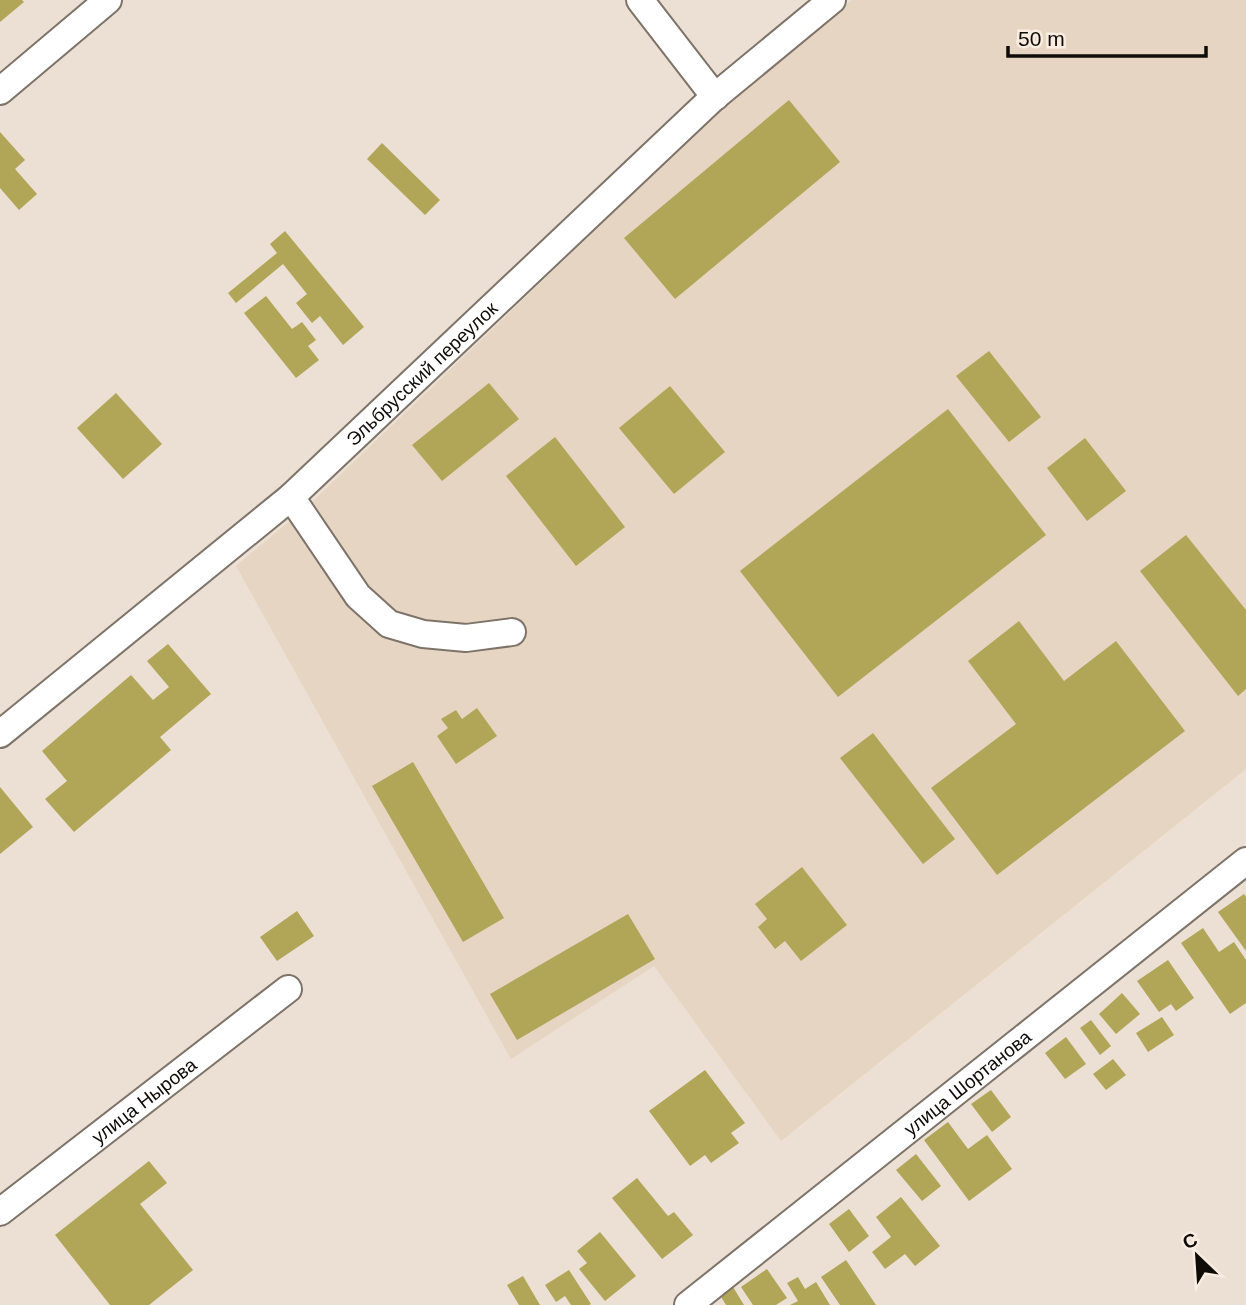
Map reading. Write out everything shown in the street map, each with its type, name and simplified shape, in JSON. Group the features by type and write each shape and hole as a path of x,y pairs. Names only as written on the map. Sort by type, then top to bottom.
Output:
{"street":[{"path":"0,91 108,0"},
{"path":"640,0 716,97"},
{"name":"Эльбрусский переулок","path":"0,734 291,497 716,97 832,0"},
{"path":"291,497 358,597 389,624 423,634 466,638 512,632"},
{"name":"улица Шортанова","path":"688,1305 1246,861"},
{"name":"улица Нырова","path":"0,1212 288,989"}],"shaded area":[{"path":"852,0 1246,0 1246,769 781,1141 654,966 511,1059 236,566 311,503 726,105"}],"building":[{"path":"0,0 22,0 24,2 0,22"},
{"path":"789,100 840,162 675,299 624,238"},
{"path":"0,132 25,160 15,169 37,194 19,210 0,188"},
{"path":"382,143 440,200 425,215 367,159"},
{"path":"285,231 364,327 343,345 320,316 312,323 296,303 307,294 283,264 236,303 228,293 277,253 270,244"},
{"path":"266,296 292,329 302,322 316,340 308,346 319,360 296,378 244,313"},
{"path":"989,351 1041,417 1009,442 956,376"},
{"path":"489,383 519,419 442,481 412,445"},
{"path":"670,386 725,452 674,494 619,428"},
{"path":"116,393 162,444 123,479 77,428"},
{"path":"948,409 1046,535 838,697 740,571"},
{"path":"555,437 625,527 576,566 506,476"},
{"path":"1085,438 1126,491 1087,521 1047,468"},
{"path":"1186,535 1246,610 1246,689 1238,696 1140,571"},
{"path":"1019,621 1064,681 1116,641 1185,731 997,875 931,788 1016,724 968,661"},
{"path":"168,644 211,694 160,737 171,750 74,832 45,799 67,781 42,751 131,675 153,700 169,687 147,661"},
{"path":"477,708 497,736 456,764 437,736 448,728 441,719 456,710 462,719"},
{"path":"873,733 955,839 923,864 840,758"},
{"path":"413,762 504,918 463,942 372,786"},
{"path":"0,787 33,827 0,854"},
{"path":"802,867 847,925 801,961 785,941 775,949 758,927 767,919 755,904"},
{"path":"1244,894 1246,897 1246,951 1218,912"},
{"path":"297,911 314,936 277,961 260,937"},
{"path":"628,914 655,959 517,1040 490,994"},
{"path":"1203,928 1219,952 1234,942 1246,960 1246,1003 1230,1014 1181,943"},
{"path":"1168,960 1194,998 1176,1011 1171,1004 1159,1012 1137,981"},
{"path":"1122,993 1140,1014 1116,1034 1099,1014"},
{"path":"1162,1017 1174,1035 1148,1052 1136,1033"},
{"path":"1091,1020 1111,1046 1100,1055 1080,1028"},
{"path":"1066,1037 1086,1064 1065,1079 1045,1053"},
{"path":"1113,1059 1126,1075 1106,1090 1093,1074"},
{"path":"705,1070 745,1123 731,1133 739,1143 711,1163 705,1155 690,1166 649,1111"},
{"path":"991,1090 1011,1117 992,1132 971,1104"},
{"path":"948,1122 968,1149 987,1135 1012,1169 969,1201 924,1140"},
{"path":"916,1154 941,1186 922,1201 896,1170"},
{"path":"149,1161 167,1183 140,1204 193,1270 149,1305 110,1305 55,1235"},
{"path":"637,1178 668,1216 674,1212 693,1235 662,1259 612,1198"},
{"path":"901,1197 940,1246 915,1266 905,1254 885,1269 872,1252 891,1237 876,1217"},
{"path":"849,1209 869,1236 849,1252 829,1224"},
{"path":"600,1232 636,1276 605,1301 579,1269 587,1263 577,1251"},
{"path":"846,1260 876,1305 840,1305 821,1277"},
{"path":"767,1269 787,1298 776,1305 753,1305 741,1287"},
{"path":"569,1270 591,1304 571,1305 565,1296 556,1302 545,1285"},
{"path":"523,1276 540,1305 519,1305 507,1285"},
{"path":"798,1277 805,1289 816,1282 830,1305 790,1305 798,1301 787,1283"},
{"path":"733,1287 744,1305 726,1305 720,1295"}]}
